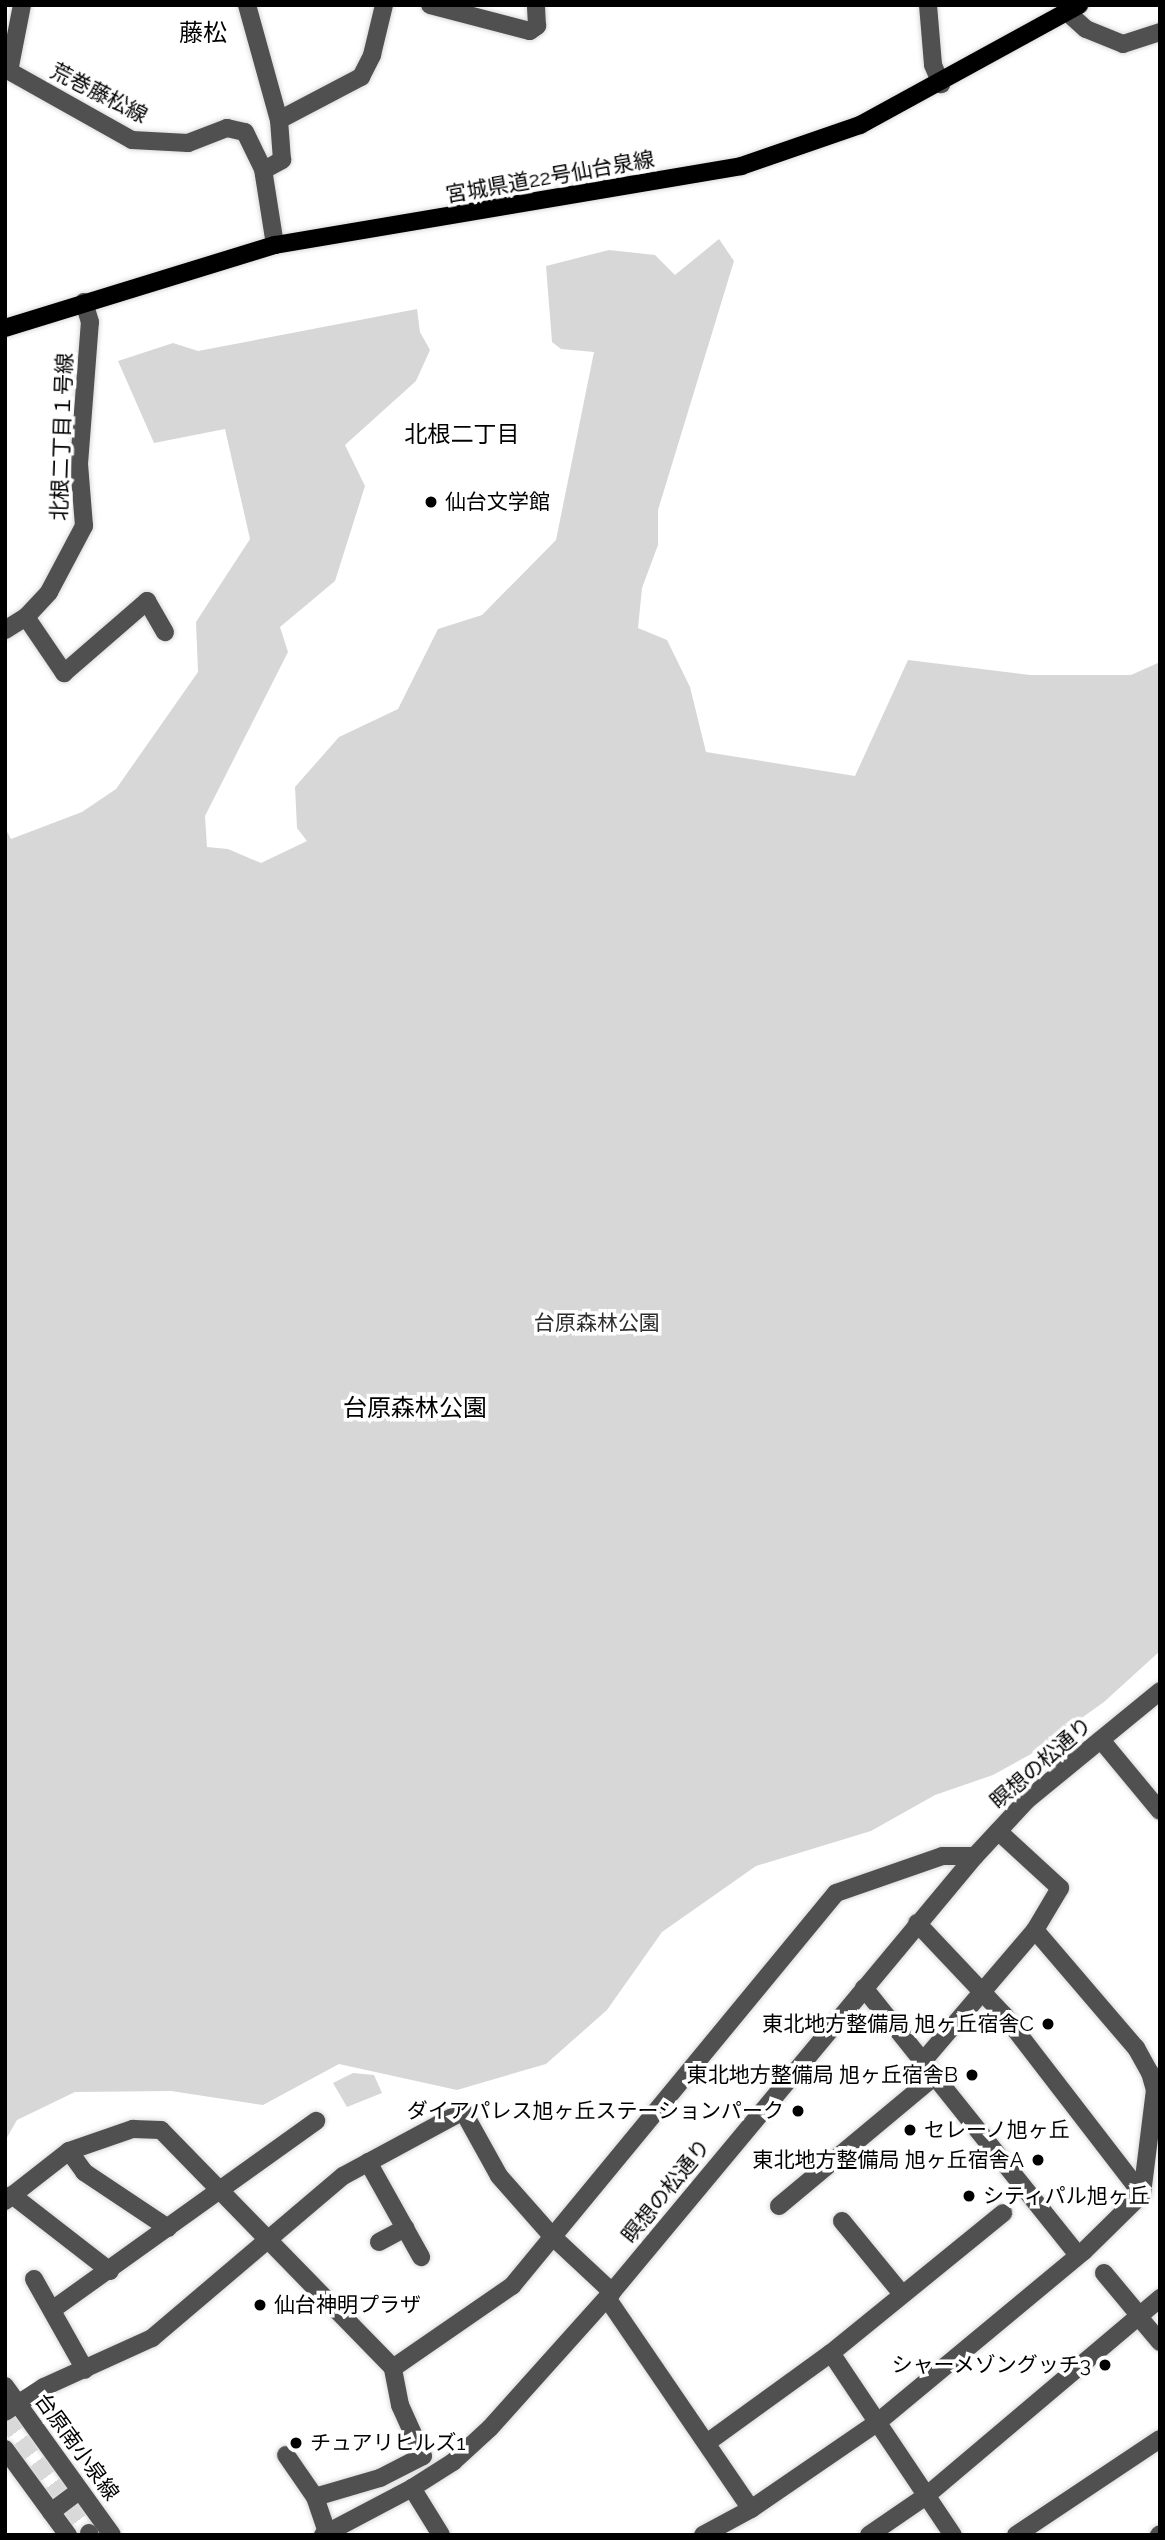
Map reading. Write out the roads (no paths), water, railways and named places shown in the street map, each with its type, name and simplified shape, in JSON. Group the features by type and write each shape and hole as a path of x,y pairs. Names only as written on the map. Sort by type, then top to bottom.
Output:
{"main road":[{"name":"宮城県道22号仙台泉線","path":"5,328 275,244 741,166 816,143 941,84 1073,9"}],"street":[{"name":"荒巻藤松線","path":"22,5 7,56 9,71 132,141 188,143 227,128 245,132 264,170 275,244"},
{"path":"247,5 279,120 282,160 264,170"},
{"path":"279,120 361,77 372,55 384,5"},
{"path":"430,5 530,31 537,26 536,5"},
{"path":"928,5 933,65 941,84"},
{"path":"1073,9 1086,29 1123,44 1160,32"},
{"name":"北根二丁目１号線","path":"5,630 26,617 48,592 84,526 79,464 90,322 84,302"},
{"path":"26,617 64,673 147,601 165,632"},
{"name":"瞑想の松通り","path":"327,2534 412,2488 453,2462 490,2428 610,2295 975,1856 1027,1800 1160,1691"},
{"path":"1101,1740 1160,1811"},
{"path":"924,2060 1035,1930 1060,1888 998,1831"},
{"path":"393,2368 512,2286 836,1893 942,1856 975,1856"},
{"path":"917,1923 982,1992 1142,2194"},
{"path":"703,2535 751,2509 878,2422 1078,2255 1142,2194 1155,2090 1150,2073 1136,2049 1035,1930"},
{"path":"864,1988 1078,2255"},
{"path":"779,2206 936,2075"},
{"path":"5,2412 44,2388 152,2338 343,2176 463,2111 499,2176 553,2237 610,2295 751,2509"},
{"path":"52,2311 316,2121"},
{"path":"110,2271 9,2198 69,2151 133,2129 161,2130 222,2188 265,2241 325,2294 393,2368 400,2405 423,2456 380,2478 314,2497"},
{"path":"69,2151 84,2172 167,2228"},
{"path":"368,2162 421,2257"},
{"path":"708,2442 831,2353 1003,2213"},
{"path":"842,2221 902,2294"},
{"path":"379,2242 405,2228"},
{"path":"1104,2273 1160,2342"},
{"path":"34,2279 85,2370"},
{"path":"869,2535 926,2496 1141,2319 1160,2298"},
{"path":"831,2353 953,2535"},
{"name":"台原南小泉線","path":"5,2386 113,2535"},
{"path":"1016,2535 1160,2439"},
{"path":"5,2449 68,2535"},
{"path":"286,2455 314,2497 327,2534"},
{"path":"412,2488 441,2535"},
{"path":"51,2512 80,2490"}],"tunnel":[{"path":"5,2418 89,2533"}],"place":[{"name":"仙台文学館","path":"431,502"},
{"name":"東北地方整備局 旭ヶ丘宿舎C","path":"1048,2024"},
{"name":"東北地方整備局 旭ヶ丘宿舎B","path":"972,2075"},
{"name":"ダイアパレス旭ヶ丘ステーションパーク","path":"798,2111"},
{"name":"セレーノ旭ヶ丘","path":"910,2130"},
{"name":"東北地方整備局 旭ヶ丘宿舎A","path":"1038,2160"},
{"name":"シティパル旭ヶ丘","path":"969,2196"},
{"name":"仙台神明プラザ","path":"260,2305"},
{"name":"シャーメゾングッチ3","path":"1105,2365"},
{"name":"チュアリヒルズ1","path":"296,2443"}],"district":[{"name":"藤松","path":"203,33"},
{"name":"北根二丁目","path":"462,434"},
{"name":"台原森林公園","path":"415,1408"}]}
